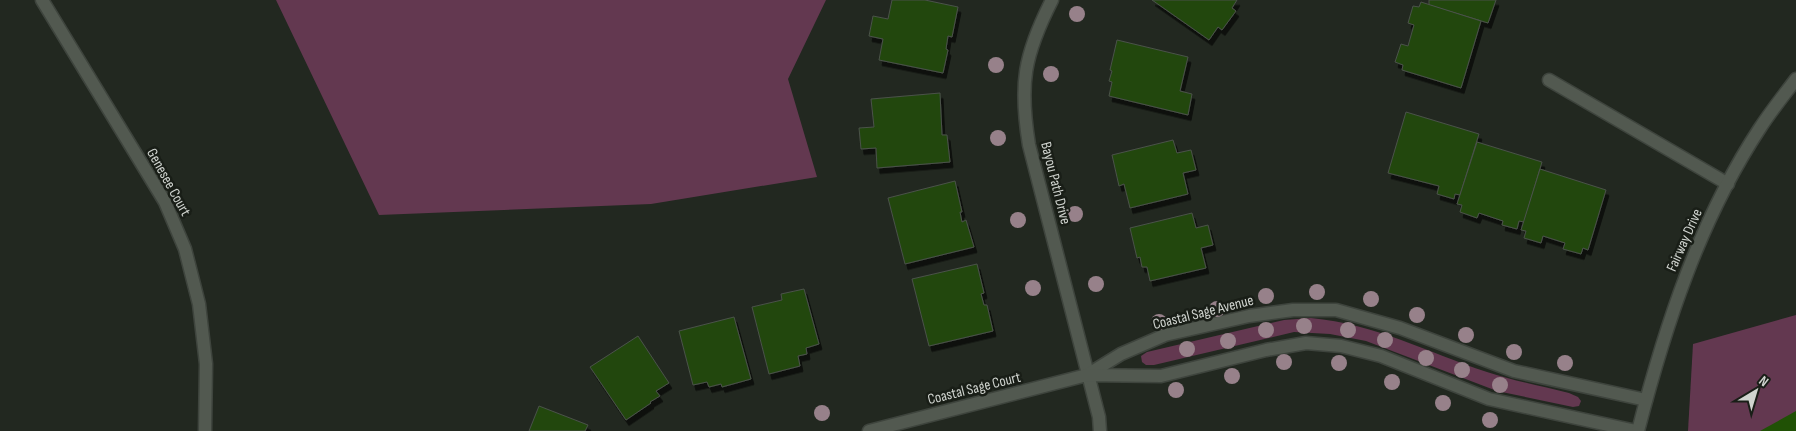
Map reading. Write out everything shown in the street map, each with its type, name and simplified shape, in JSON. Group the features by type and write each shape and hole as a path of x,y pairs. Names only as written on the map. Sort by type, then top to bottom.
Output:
{"street":[{"name":"Genesee Court","path":"42,0 165,202 185,249 198,304 206,364 205,431"},
{"name":"Bayou Path Drive","path":"1052,0 1038,26 1024,74 1023,109 1029,145 1100,431"},
{"name":"Fairway Drive","path":"1637,431 1653,374 1684,280 1728,184 1760,128 1796,79"},
{"path":"1549,80 1728,184"},
{"name":"Coastal Sage Avenue","path":"1087,375 1121,354 1166,335 1249,316 1293,310 1336,310 1400,328 1514,371 1646,400"},
{"path":"1087,375 1161,376 1266,350 1306,343 1341,346 1381,356 1489,399 1637,431"},
{"name":"Coastal Sage Court","path":"869,431 1087,375"}],"shaded area":[{"path":"276,0 826,0 788,79 817,177 651,204 379,215"},
{"path":"1796,315 1796,431 1688,431 1693,344"},
{"path":"1311,318 1335,321 1379,332 1487,372 1569,393 1578,397 1581,401 1579,406 1573,407 1497,391 1366,341 1330,334 1294,332 1154,365 1146,365 1142,362 1141,356 1147,352 1284,320"},
{"path":"1796,411 1796,431 1760,431"}],"building":[{"path":"892,0 925,0 958,7 952,37 948,36 946,49 948,50 943,73 879,60 883,39 869,36 873,16 888,19"},
{"path":"1152,0 1237,0 1232,8 1236,11 1222,30 1218,27 1209,40"},
{"path":"1429,0 1496,0 1488,23 1429,5"},
{"path":"1421,2 1481,21 1461,88 1402,70 1403,65 1395,62 1401,44 1408,46 1414,25 1408,23 1413,6 1419,7"},
{"path":"1117,40 1188,57 1180,91 1192,94 1188,115 1109,96 1112,82 1109,81 1112,71 1110,70"},
{"path":"940,93 942,135 947,135 950,162 877,168 876,148 861,149 859,128 874,127 871,99"},
{"path":"1406,112 1479,134 1460,195 1455,194 1454,199 1437,194 1439,186 1388,173"},
{"path":"1173,140 1177,153 1191,150 1196,170 1183,173 1188,194 1130,208 1124,184 1119,186 1112,155"},
{"path":"1477,142 1542,162 1524,222 1519,221 1517,229 1502,225 1503,221 1479,213 1477,218 1460,212 1462,205 1457,204"},
{"path":"1540,169 1606,190 1588,250 1583,248 1581,254 1563,249 1565,243 1543,236 1541,243 1524,238 1526,231 1521,230"},
{"path":"955,181 962,212 960,212 962,222 966,220 974,247 905,264 888,198"},
{"path":"1192,213 1196,228 1208,225 1213,245 1201,248 1206,268 1150,281 1147,267 1142,267 1140,257 1137,258 1130,228"},
{"path":"977,264 984,293 981,294 984,305 987,305 993,331 929,346 912,279"},
{"path":"804,289 819,344 806,348 807,354 798,356 800,366 769,374 752,307 782,300 781,294"},
{"path":"734,317 751,379 722,387 721,384 709,387 707,382 693,385 679,331"},
{"path":"638,336 669,383 656,391 660,396 626,420 590,367"},
{"path":"539,406 588,425 585,431 529,431"}]}
